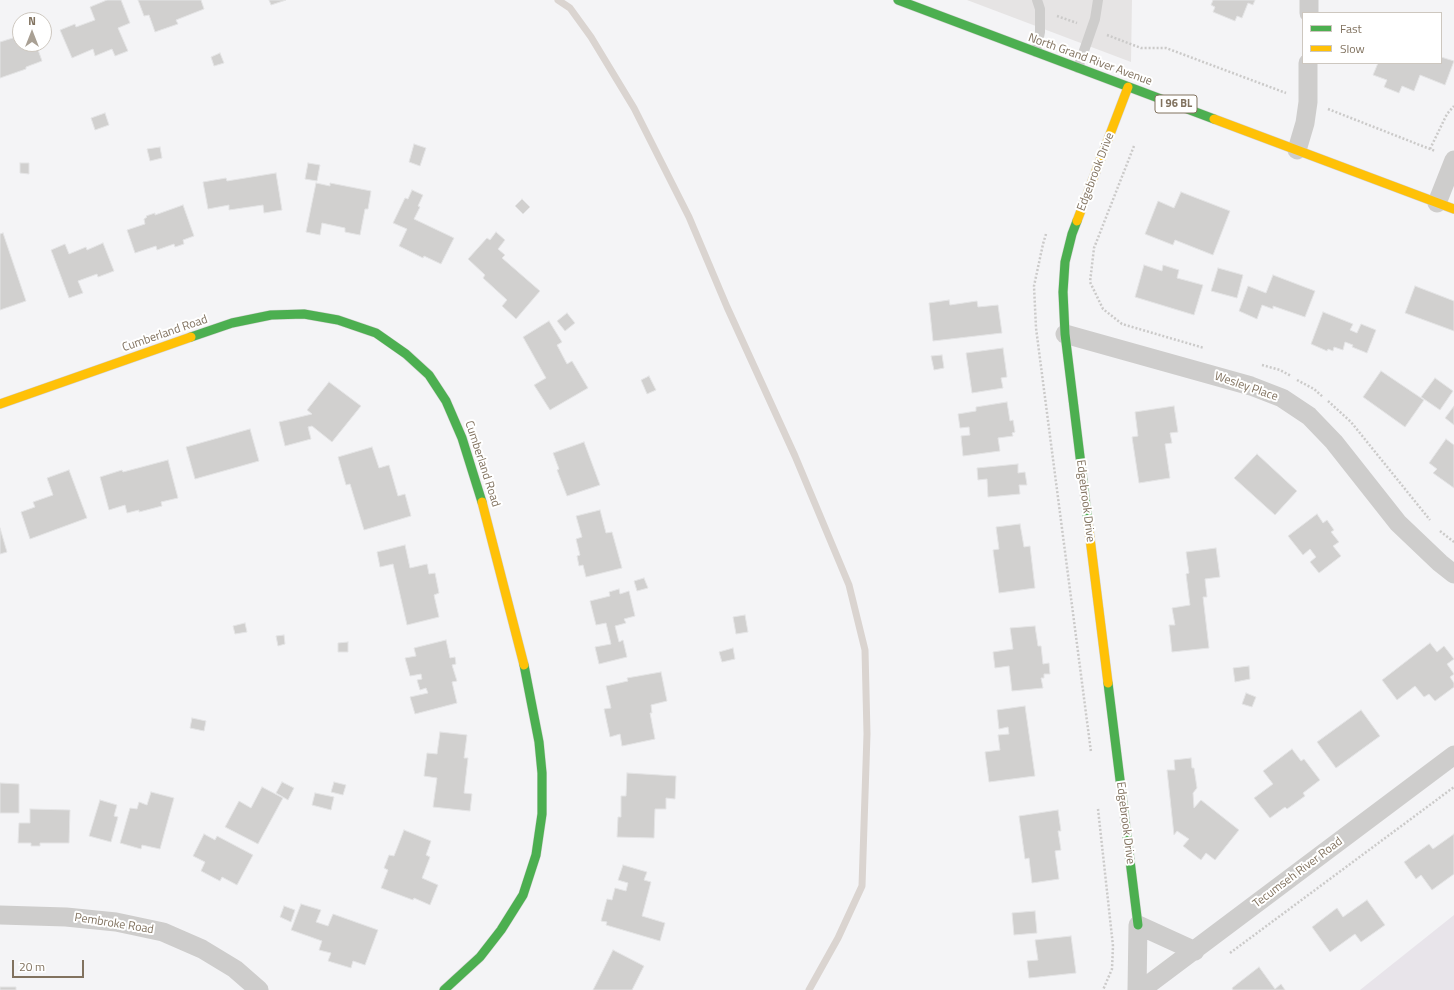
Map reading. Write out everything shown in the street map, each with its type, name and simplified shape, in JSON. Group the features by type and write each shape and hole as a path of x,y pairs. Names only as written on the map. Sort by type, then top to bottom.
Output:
{"street":[{"name":"North Grand River Avenue","path":"898,0 1446,206"},
{"path":"1309,0 1309,12"},
{"path":"1297,150 1305,123 1308,102 1308,64"},
{"name":"Edgebrook Drive","path":"1128,86 1072,234 1065,262 1063,292 1065,334 1138,925 1138,990"},
{"path":"1446,206 1454,160"},
{"name":"Cumberland Road","path":"0,404 232,323 272,315 304,314 338,320 376,333 406,354 429,375 446,401 460,432 480,493 525,668 539,742 542,773 541,820 536,855 523,895 501,930 480,957 444,990"},
{"name":"Wesley Place","path":"1065,334 1251,386 1282,398 1309,416 1334,442 1398,523 1440,564 1454,574"},
{"name":"Tecumseh River Road","path":"1142,990 1454,755"},
{"name":"Pembroke Road","path":"0,915 66,917 109,921 163,932 202,949 216,957 235,969 259,990"},
{"path":"1138,925 1195,951"}],"lane":[{"path":"1078,68 1095,19 1098,0"},
{"path":"1036,52 1040,32 1039,5"}],"path":[{"path":"1039,5 1092,29 1141,48 1166,48 1436,152"},
{"path":"1430,149 1447,114 1454,106"},
{"path":"1134,146 1094,248 1090,282 1103,309 1122,324 1204,348"},
{"path":"1257,364 1280,370 1314,389 1351,422 1433,525"},
{"path":"1438,529 1454,542"},
{"path":"1225,957 1454,787"}],"shaded area":[{"path":"967,0 1132,0 1131,62"},
{"path":"1454,915 1454,990 1360,990"}],"building":[{"path":"107,0 121,0 130,23 118,28 128,51 115,56 112,49 95,56 93,49 72,58 60,30 75,24 76,27 95,20 90,7"},
{"path":"138,0 201,0 204,9 176,20 178,24 155,32 149,15 144,16"},
{"path":"269,0 286,0 271,5"},
{"path":"1213,0 1255,0 1253,5 1248,3 1242,18 1237,16 1235,21 1213,12 1215,7 1211,5"},
{"path":"12,38 12,52 39,52 42,61 26,67 26,69 0,78 0,42"},
{"path":"220,53 224,63 214,66 211,57"},
{"path":"1442,57 1454,61 1445,85 1420,75 1414,91 1402,86 1399,93 1384,87 1387,80 1373,75 1378,64 1442,64"},
{"path":"105,113 109,125 95,130 91,118"},
{"path":"414,144 426,148 420,166 409,162"},
{"path":"160,147 162,158 150,161 147,149"},
{"path":"20,163 29,163 29,174 20,173"},
{"path":"308,163 320,165 317,181 305,179"},
{"path":"276,173 282,210 264,213 263,205 229,210 229,205 208,209 203,182 226,178 227,181"},
{"path":"316,183 330,186 330,183 371,191 368,209 365,209 360,235 345,232 345,228 322,223 320,235 306,232"},
{"path":"412,190 423,195 418,206 420,207 414,219 454,238 441,264 424,256 423,258 399,246 407,229 393,223 405,198 408,199"},
{"path":"1181,192 1230,211 1213,255 1175,240 1173,245 1145,234 1158,201 1174,208"},
{"path":"522,199 530,207 523,214 515,206"},
{"path":"183,205 194,236 183,240 184,244 175,247 174,244 157,250 156,246 135,253 127,230 145,224 144,219 147,217 146,216 155,213 155,215"},
{"path":"496,232 505,240 498,249 505,255 502,258 540,291 516,319 502,306 507,300 483,278 485,275 468,259 487,238 490,240"},
{"path":"3,233 26,301 0,310 0,234"},
{"path":"103,243 114,271 98,277 97,274 78,281 83,293 69,298 51,250 65,244 69,254 86,247 87,250"},
{"path":"1144,265 1162,271 1163,265 1179,270 1177,278 1203,285 1194,315 1135,297"},
{"path":"1218,268 1243,275 1237,298 1211,291"},
{"path":"1273,275 1315,291 1305,317 1273,306 1273,309 1262,305 1257,319 1239,311 1248,286 1266,293"},
{"path":"1415,286 1454,301 1454,331 1405,313"},
{"path":"949,300 950,305 977,301 978,307 998,305 1002,333 933,341 929,303"},
{"path":"1323,312 1353,324 1350,330 1357,333 1361,324 1376,330 1367,353 1352,347 1353,345 1345,342 1343,350 1334,347 1333,351 1328,349 1327,351 1311,344"},
{"path":"567,313 575,323 565,331 557,321"},
{"path":"549,321 562,342 557,345 567,364 572,361 588,388 550,410 534,385 546,378 523,337"},
{"path":"1003,348 1007,377 1001,378 1003,388 972,393 966,353"},
{"path":"942,355 944,368 934,370 931,356"},
{"path":"1381,371 1424,400 1405,427 1363,397"},
{"path":"649,376 656,390 647,394 641,380"},
{"path":"1435,378 1453,391 1440,410 1421,397"},
{"path":"329,382 361,406 332,442 312,426 308,427 311,439 285,446 279,422 312,414 307,410"},
{"path":"1007,402 1010,421 1013,420 1015,432 1012,433 1013,436 998,438 1000,451 963,456 961,436 970,435 969,427 960,428 958,414 976,411 976,407"},
{"path":"1174,406 1178,432 1170,433 1172,443 1165,444 1170,478 1139,483 1132,437 1138,436 1135,412"},
{"path":"1454,406 1454,425 1445,418"},
{"path":"250,429 259,461 195,479 186,447"},
{"path":"1446,439 1454,445 1454,488 1433,473 1437,469 1429,463"},
{"path":"584,442 600,485 567,496 557,470 559,469 553,453"},
{"path":"372,447 379,468 389,465 398,496 405,494 411,516 364,530 350,484 346,485 338,457"},
{"path":"1257,454 1297,491 1275,515 1234,478"},
{"path":"168,460 178,498 161,502 162,506 139,512 139,510 127,513 125,505 109,510 100,477 122,470 123,472"},
{"path":"1018,464 1018,473 1025,472 1027,485 1019,485 1020,494 988,497 987,479 978,480 977,468"},
{"path":"69,470 87,518 30,539 21,512 35,507 33,502 53,495 47,478"},
{"path":"600,510 606,533 612,532 622,568 586,577 583,565 579,566 577,556 580,555 576,539 582,537 576,516"},
{"path":"1317,514 1323,523 1327,520 1334,530 1331,532 1339,542 1333,546 1341,556 1319,573 1310,562 1316,557 1310,549 1303,555 1288,536"},
{"path":"1020,524 1024,547 1030,546 1035,588 999,593 993,550 999,549 996,527"},
{"path":"0,528 7,552 0,554"},
{"path":"405,545 410,568 427,564 429,574 435,573 439,593 434,595 439,617 407,625 393,564 380,567 377,552"},
{"path":"1216,548 1220,577 1205,579 1207,597 1203,597 1209,648 1172,652 1169,625 1175,625 1172,608 1190,605 1186,574 1189,573 1186,552"},
{"path":"644,578 648,588 637,591 634,581"},
{"path":"619,589 620,594 629,591 635,616 624,619 626,623 615,626 619,642 623,640 627,657 599,664 595,647 611,644 606,623 596,625 590,601 610,596 609,592"},
{"path":"745,615 748,632 736,634 733,617"},
{"path":"245,623 247,632 235,634 233,626"},
{"path":"1035,626 1038,646 1041,646 1043,664 1049,663 1050,674 1044,674 1044,678 1041,678 1043,688 1012,691 1009,666 995,668 993,652 1013,649 1010,628"},
{"path":"284,635 285,644 278,646 276,636"},
{"path":"446,640 450,658 455,657 456,664 452,665 457,681 452,682 457,703 415,714 410,697 428,693 426,688 420,690 417,680 422,679 421,674 410,676 405,658 416,656 414,648"},
{"path":"348,642 348,652 338,652 338,643"},
{"path":"1430,643 1437,652 1444,646 1454,659 1447,664 1454,674 1450,677 1454,683 1454,687 1435,701 1429,694 1424,697 1415,686 1397,700 1382,680"},
{"path":"733,648 735,659 722,662 719,652"},
{"path":"1249,666 1250,679 1235,682 1233,668"},
{"path":"661,672 667,701 651,705 652,713 650,713 655,739 622,746 620,734 610,737 604,709 611,708 606,686 628,681 627,678"},
{"path":"1246,693 1256,697 1252,707 1242,704"},
{"path":"1025,706 1035,776 989,782 985,752 1000,750 998,735 1009,734 1008,727 999,729 997,710"},
{"path":"1361,710 1380,736 1336,768 1317,742"},
{"path":"192,718 206,721 204,731 190,728"},
{"path":"440,732 467,735 464,758 468,758 464,793 472,794 470,811 433,807 437,778 424,776 427,753 437,754"},
{"path":"1292,749 1301,761 1304,759 1320,780 1303,793 1305,796 1287,809 1285,807 1270,818 1254,798 1273,784 1263,771"},
{"path":"1191,758 1197,788 1193,793 1194,808 1201,800 1239,830 1215,860 1206,853 1201,860 1183,846 1189,839 1177,831 1174,835 1167,770 1175,770 1174,760"},
{"path":"627,773 676,776 675,799 666,798 666,809 655,809 654,838 617,837 618,817 621,817 621,796 626,796"},
{"path":"282,782 294,788 288,800 276,793"},
{"path":"334,782 346,785 343,795 331,792"},
{"path":"0,783 19,784 19,813 0,813"},
{"path":"262,787 283,798 258,844 225,827 239,801 251,808"},
{"path":"151,792 174,798 160,849 142,845 141,849 120,843 130,808 137,809 139,802 147,805"},
{"path":"315,793 334,797 331,810 312,805"},
{"path":"100,800 117,805 114,816 118,817 111,842 89,836"},
{"path":"30,809 70,810 69,843 40,843 40,846 31,846 31,843 18,843 19,823 30,823"},
{"path":"1058,810 1061,831 1058,831 1061,850 1055,851 1059,879 1032,883 1029,858 1025,859 1019,816"},
{"path":"404,830 431,841 426,855 430,857 422,878 438,885 430,905 414,898 413,900 381,888 388,870 384,868 389,855 394,856"},
{"path":"204,834 215,840 217,836 253,855 237,885 222,877 220,881 201,871 205,862 193,856"},
{"path":"1454,834 1454,874 1432,890 1421,875 1416,879 1404,862 1429,844 1433,849"},
{"path":"623,865 647,872 644,880 651,882 642,916 665,923 660,941 606,925 607,922 601,921 607,899 612,900 615,888 626,891 628,883 618,880"},
{"path":"1367,900 1385,925 1361,942 1355,934 1330,952 1312,927 1337,908 1343,917"},
{"path":"301,904 321,910 316,922 328,926 333,914 378,930 365,965 353,961 351,968 328,961 331,953 319,950 322,941 291,930"},
{"path":"284,906 295,910 291,922 280,917"},
{"path":"1035,911 1037,933 1014,935 1012,913"},
{"path":"1071,936 1076,973 1029,978 1027,961 1038,960 1035,940"},
{"path":"613,950 644,966 632,990 593,990"},
{"path":"1259,967 1275,989 1281,984 1285,990 1233,990 1232,988"},
{"path":"0,987 16,987 16,990 0,990"}],"waterway":[{"path":"558,0 570,8 591,37 634,108 689,217 727,307 795,456 849,585 865,650 867,734 862,886 838,938 809,990"}],"traffic: fast":[{"path":"898,0 1214,119"},
{"path":"1077,221 1065,262 1063,292 1065,334 1088,522"},
{"path":"191,337 232,323 271,315 304,314 338,320 376,333 406,354 429,375 446,401 462,438 482,502"},
{"path":"444,990 480,957 501,930 523,895 536,855 542,814 542,773 539,742 524,665"},
{"path":"1108,683 1138,925"}],"traffic: slow":[{"path":"1077,221 1128,87"},
{"path":"1214,119 1454,209"},
{"path":"0,404 191,337"},
{"path":"482,502 524,665"},
{"path":"1088,522 1108,683"}]}
